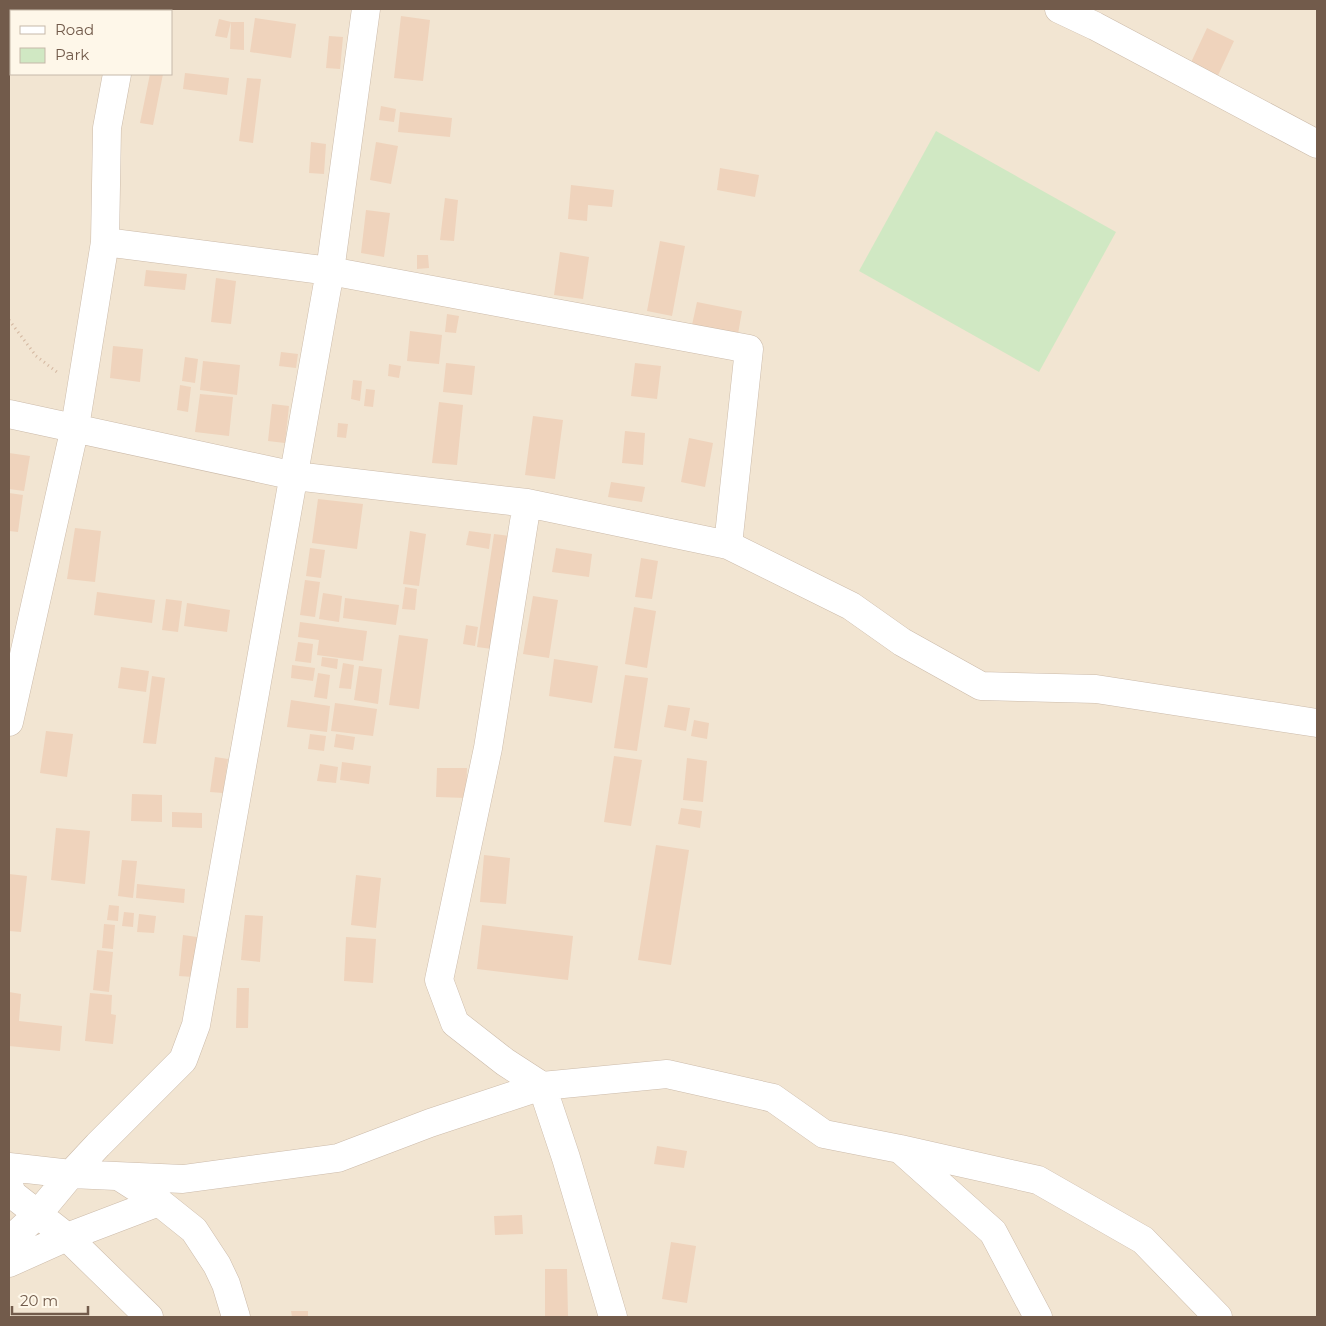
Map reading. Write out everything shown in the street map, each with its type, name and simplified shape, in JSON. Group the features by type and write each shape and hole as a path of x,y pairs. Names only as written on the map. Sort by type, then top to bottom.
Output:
{"street":[{"path":"9,1241 36,1215 71,1174 183,1060 196,1025 330,272 366,9"},
{"path":"1059,9 1095,26 1317,144"},
{"path":"10,709 75,427 105,242 107,128 117,75"},
{"path":"105,242 330,272 749,349 728,544"},
{"path":"9,414 295,476 527,503 728,544 851,606 902,642 981,686 1096,688 1317,723"},
{"path":"527,503 488,748 439,980 454,1023 505,1062 542,1086 566,1158 613,1317"},
{"path":"9,1167 71,1174 183,1179 338,1158 542,1086 667,1074 773,1098 824,1134 900,1148 1038,1180 1143,1240 1218,1317"},
{"path":"900,1148 992,1232 1038,1317"},
{"path":"119,1176 159,1202 194,1230 217,1265 226,1284 236,1317"},
{"path":"9,1185 12,1194 36,1215 67,1237 149,1317"},
{"path":"9,1263 67,1237 159,1202"}],"path":[{"path":"9,320 36,356 81,390"}],"shaded area":[{"path":"9,9 1317,9 1317,1317 9,1317"}],"green space":[{"path":"936,131 1116,232 1039,372 859,271"}],"building":[{"path":"401,16 430,20 423,81 394,78"},
{"path":"255,18 296,24 291,58 250,52"},
{"path":"219,19 231,22 227,38 215,36"},
{"path":"231,22 244,22 244,50 230,49"},
{"path":"1207,28 1234,41 1214,84 1187,71"},
{"path":"329,36 343,37 340,69 326,68"},
{"path":"185,73 229,78 227,95 183,89"},
{"path":"150,75 163,75 153,125 140,123"},
{"path":"247,78 261,79 253,143 239,141"},
{"path":"381,106 396,109 394,122 379,120"},
{"path":"400,112 452,118 450,137 398,132"},
{"path":"311,142 326,144 324,174 309,173"},
{"path":"376,142 398,146 391,184 370,180"},
{"path":"720,168 759,175 755,197 717,190"},
{"path":"571,185 614,190 612,207 588,205 587,221 568,219"},
{"path":"445,198 458,200 454,241 440,240"},
{"path":"366,210 390,213 384,257 361,253"},
{"path":"660,241 685,246 672,316 647,311"},
{"path":"560,252 589,257 583,299 554,295"},
{"path":"417,255 428,255 429,268 417,269"},
{"path":"146,270 187,274 185,290 144,286"},
{"path":"216,278 236,281 231,324 211,322"},
{"path":"697,302 742,311 738,334 692,325"},
{"path":"447,314 459,316 456,333 445,332"},
{"path":"410,331 442,335 439,364 407,361"},
{"path":"113,346 143,349 140,382 110,378"},
{"path":"281,352 298,354 296,368 279,366"},
{"path":"185,357 198,359 195,383 182,381"},
{"path":"203,361 240,365 237,395 200,390"},
{"path":"446,363 475,366 472,395 443,392"},
{"path":"635,363 661,366 657,399 631,396"},
{"path":"389,364 401,366 399,378 388,376"},
{"path":"353,380 362,381 360,401 351,399"},
{"path":"180,385 191,387 188,412 177,410"},
{"path":"366,389 375,390 373,407 364,406"},
{"path":"200,394 233,397 229,436 195,432"},
{"path":"439,402 463,405 457,465 432,463"},
{"path":"272,404 289,406 285,443 268,441"},
{"path":"533,416 563,420 555,479 525,475"},
{"path":"338,423 348,424 346,438 337,437"},
{"path":"625,431 645,433 643,465 622,463"},
{"path":"689,438 713,443 705,487 681,482"},
{"path":"9,453 30,456 24,491 9,489"},
{"path":"611,482 645,487 642,502 608,497"},
{"path":"9,493 23,495 18,532 9,531"},
{"path":"318,499 363,504 357,549 312,543"},
{"path":"75,528 101,531 95,582 67,579"},
{"path":"410,531 426,534 419,586 403,584"},
{"path":"469,531 491,534 489,549 466,545"},
{"path":"494,534 510,536 492,649 477,647"},
{"path":"310,548 325,550 321,578 306,576"},
{"path":"556,548 592,554 589,577 552,572"},
{"path":"641,558 658,561 652,599 635,597"},
{"path":"305,580 320,582 315,617 300,615"},
{"path":"405,587 417,589 415,610 402,609"},
{"path":"97,592 155,600 152,623 94,615"},
{"path":"323,593 342,596 339,622 319,619"},
{"path":"533,596 558,600 549,658 523,654"},
{"path":"345,598 399,605 396,625 343,618"},
{"path":"166,599 182,601 178,632 162,630"},
{"path":"187,603 230,610 227,632 184,626"},
{"path":"634,607 656,611 647,668 625,664"},
{"path":"300,622 367,631 363,661 317,655 319,640 298,637"},
{"path":"466,625 478,627 475,646 463,644"},
{"path":"399,635 428,639 419,709 389,705"},
{"path":"298,642 313,644 311,663 295,661"},
{"path":"322,657 338,659 337,669 321,666"},
{"path":"554,659 598,666 592,703 549,696"},
{"path":"343,663 354,665 351,689 339,688"},
{"path":"292,665 315,668 313,681 291,678"},
{"path":"359,666 382,669 378,704 354,700"},
{"path":"121,667 149,671 146,692 118,688"},
{"path":"318,673 330,675 327,699 314,697"},
{"path":"625,675 648,678 637,751 614,748"},
{"path":"152,676 165,678 156,744 143,743"},
{"path":"291,700 330,706 327,732 287,727"},
{"path":"335,703 377,709 373,736 331,731"},
{"path":"668,705 690,708 686,731 664,727"},
{"path":"694,720 709,723 707,739 691,736"},
{"path":"46,731 73,734 67,777 40,773"},
{"path":"310,734 326,736 324,751 308,749"},
{"path":"336,734 355,737 353,750 334,747"},
{"path":"614,756 642,760 631,826 604,822"},
{"path":"215,757 228,759 223,793 210,792"},
{"path":"687,758 707,761 703,802 683,800"},
{"path":"342,762 371,766 369,784 340,780"},
{"path":"320,764 338,767 336,783 317,781"},
{"path":"437,768 467,768 466,798 436,797"},
{"path":"132,794 162,795 162,822 131,821"},
{"path":"681,808 702,811 700,828 678,824"},
{"path":"172,812 202,813 202,828 172,827"},
{"path":"56,828 90,831 85,884 51,880"},
{"path":"656,845 689,850 671,965 638,960"},
{"path":"484,855 510,858 506,904 480,902"},
{"path":"122,860 137,861 133,898 118,896"},
{"path":"9,874 27,876 21,932 9,931"},
{"path":"356,875 381,878 376,928 351,925"},
{"path":"137,884 185,889 184,903 136,898"},
{"path":"109,905 119,906 118,921 107,920"},
{"path":"124,912 134,913 133,927 122,926"},
{"path":"139,914 156,916 154,933 137,932"},
{"path":"245,915 263,916 260,962 241,960"},
{"path":"104,924 115,925 113,949 102,948"},
{"path":"482,925 573,936 568,980 477,969"},
{"path":"183,935 197,937 193,977 179,976"},
{"path":"346,937 376,939 373,983 344,981"},
{"path":"97,950 113,952 109,992 93,990"},
{"path":"237,988 249,988 248,1028 236,1028"},
{"path":"9,992 21,994 19,1021 62,1026 60,1051 9,1046"},
{"path":"90,993 112,995 111,1014 116,1015 113,1044 85,1041"},
{"path":"657,1146 687,1151 684,1168 654,1164"},
{"path":"522,1215 523,1234 495,1235 494,1216"},
{"path":"671,1242 696,1246 687,1303 662,1299"},
{"path":"545,1269 567,1269 568,1316 545,1316"},
{"path":"291,1311 308,1311 308,1317 292,1317"}]}
